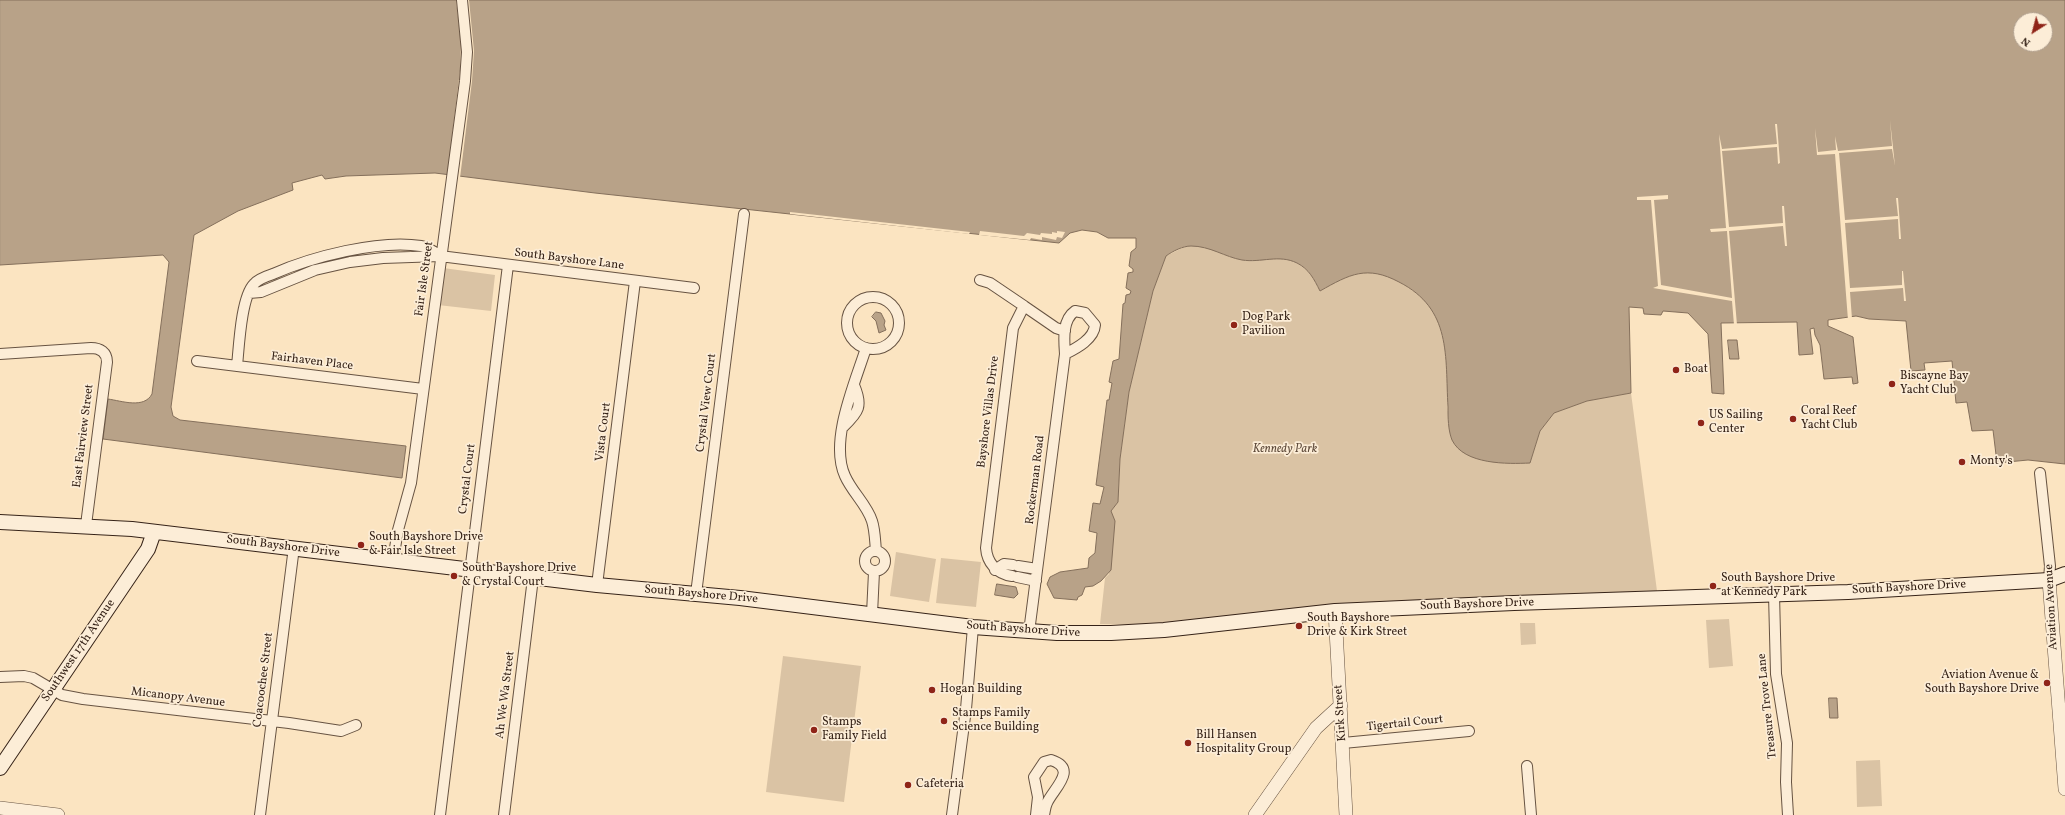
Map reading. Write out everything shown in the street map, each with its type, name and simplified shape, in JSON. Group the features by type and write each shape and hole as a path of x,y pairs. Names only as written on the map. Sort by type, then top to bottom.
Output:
{"main road":[{"name":"South Bayshore Drive","path":"0,522 86,525 294,547 533,578 740,598 973,627 1029,632 1092,634 1164,630 1335,611 1907,589 2049,580 2065,574"},
{"name":"Southwest 17th Avenue","path":"0,768 148,549 154,532"},
{"name":"South Bayshore Drive","path":"2049,580 2065,584"}],"street":[{"name":"Fair Isle Street","path":"393,560 399,525 410,491 440,256 452,181 467,52 462,0"},
{"name":"Crystal View Court","path":"696,594 744,214"},
{"name":"South Bayshore Lane","path":"237,366 244,307 254,284 267,276 308,260 337,252 374,247 410,245 422,246 440,256 508,266 694,288"},
{"name":"Crystal Court","path":"440,815 508,266"},
{"path":"980,280 990,283 1056,328 1065,330 1068,318 1075,311 1085,313 1095,325 1095,330 1090,337 1065,354"},
{"name":"Vista Court","path":"597,585 636,281"},
{"path":"872,297 882,298 891,303 897,311 899,321 898,330 894,339 887,346 877,349 866,348 856,343 850,335 847,325 848,314 853,305 862,299 872,297"},
{"name":"Bayshore Villas Drive","path":"995,570 986,551 989,511 1012,333 1016,318 1024,306"},
{"name":"Rockerman Road","path":"1029,632 1065,354 1065,330"},
{"name":"East Fairview Street","path":"0,354 91,348 103,352 106,357 107,362 86,525"},
{"path":"866,348 843,419 841,448 843,470 853,491 872,520 876,551"},
{"name":"Fairhaven Place","path":"197,361 423,389"},
{"name":"Aviation Avenue","path":"2040,473 2050,566 2049,580 2065,789"},
{"name":"Coacoochee Street","path":"260,815 294,547"},
{"path":"876,551 882,553 886,561 882,569 874,572 867,567 865,561 867,555 876,551"},
{"path":"1036,581 1003,575 995,570 1004,564 1037,569"},
{"path":"872,614 874,572"},
{"name":"Ah We Wa Street","path":"504,815 533,578"},
{"name":"Treasure Trove Lane","path":"1774,594 1776,674 1787,743 1786,782 1788,815"},
{"name":"Kirk Street","path":"1335,611 1346,815"},
{"path":"952,815 966,709 973,627"},
{"name":"Micanopy Avenue","path":"0,677 28,677 37,680 65,696 83,699 341,731 356,725"},
{"path":"1255,815 1316,728 1341,705"},
{"name":"Tigertail Court","path":"1343,743 1469,731"},
{"path":"1036,815 1038,797 1034,777 1044,762 1051,760 1058,763 1064,775 1062,782 1046,804 1044,815"},
{"path":"1527,766 1530,815"},
{"path":"0,808 58,815"}],"green space":[{"name":"Kennedy Park","path":"1186,246 1201,246 1243,260 1291,260 1301,265 1308,271 1320,291 1350,276 1369,273 1390,277 1414,291 1432,308 1441,331 1446,358 1449,424 1452,439 1461,449 1479,458 1530,463 1540,431 1554,413 1587,401 1631,393 1657,591 1247,615 1145,625 1100,624 1105,578 1109,574 1111,511 1118,502 1120,459 1129,392 1153,291 1166,256"},
{"path":"443,268 495,275 491,311 438,305"},
{"path":"896,552 936,559 929,602 890,596"},
{"path":"941,558 981,562 976,607 936,603"},
{"path":"1729,619 1733,666 1709,668 1706,620"},
{"path":"1520,623 1535,623 1536,644 1521,645"},
{"name":"Stamps Family Field","path":"783,656 861,666 844,802 766,792"},
{"path":"1880,760 1882,806 1857,807 1856,761"}],"shaded area":[{"path":"0,0 2065,0 2065,464 2028,460 1997,463 1993,430 1972,431 1967,402 1956,403 1952,361 1924,363 1925,370 1911,371 1906,321 1869,319 1856,316 1828,320 1828,326 1853,337 1858,383 1853,384 1852,377 1824,379 1820,345 1815,335 1814,328 1810,329 1813,354 1799,355 1797,322 1721,323 1724,394 1712,393 1708,334 1688,313 1663,311 1661,315 1644,314 1643,308 1629,307 1631,393 1587,401 1554,413 1540,431 1530,463 1499,463 1476,459 1458,448 1452,440 1448,424 1447,370 1442,336 1437,320 1429,306 1416,293 1388,277 1368,273 1350,276 1320,291 1308,271 1301,265 1290,260 1277,259 1249,261 1230,257 1198,246 1188,246 1178,249 1166,256 1153,291 1129,392 1120,459 1118,502 1111,511 1115,521 1111,570 1101,581 1093,586 1085,587 1082,595 1078,597 1077,600 1054,598 1047,584 1050,577 1060,572 1088,568 1089,558 1095,553 1097,533 1089,531 1093,503 1100,504 1104,487 1096,485 1107,400 1109,400 1112,383 1109,382 1113,361 1119,359 1123,304 1125,303 1126,295 1130,294 1131,291 1126,288 1128,273 1133,272 1133,269 1129,266 1131,252 1136,248 1136,238 1108,238 1097,232 1082,230 1070,233 1059,243 595,193 435,173 346,176 325,179 322,175 292,183 293,190 238,211 194,235 171,407 173,416 180,420 406,446 402,478 103,439 108,399 138,403 148,399 152,394 169,262 163,255 0,265"},
{"path":"876,312 881,313 885,321 884,325 886,330 879,333 876,321 872,317"},
{"path":"1728,340 1737,340 1739,359 1730,359"},
{"path":"997,584 1016,587 1018,594 1014,598 995,595"},
{"path":"1829,698 1837,698 1838,718 1830,718"}],"pier":[{"path":"456,0 469,0 474,51 472,81 460,178 447,177 460,71 461,43"},
{"path":"1890,120 1895,166 1892,149 1839,153 1845,220 1898,216 1896,198 1898,198 1901,239 1899,239 1898,219 1845,223 1850,288 1902,285 1903,271 1906,301 1904,301 1903,288 1850,292 1852,319 1848,320 1835,154 1817,155 1815,128 1818,152 1836,150 1835,136 1838,151 1892,146"},
{"path":"1775,124 1777,124 1780,163 1778,164 1777,147 1722,151 1729,227 1783,223 1782,206 1784,206 1787,246 1785,246 1783,226 1729,231 1737,325 1734,325 1732,301 1653,288 1658,286 1651,200 1637,200 1637,197 1668,195 1668,199 1654,200 1661,285 1732,298 1727,231 1711,232 1710,229 1726,228 1719,134 1722,149 1777,144"},
{"path":"790,212 970,232 969,234 790,214"},
{"path":"980,231 1024,236 1027,233 1040,235 1041,233 1057,233 1057,231 1065,232 1062,238 1057,237 1056,240 1042,237 1042,240 1031,238 1030,240 979,235"}],"place":[{"name":"Dog Park Pavilion","path":"1234,325"},
{"name":"Boat","path":"1676,370"},
{"name":"Biscayne Bay Yacht Club","path":"1892,384"},
{"name":"Coral Reef Yacht Club","path":"1793,419"},
{"name":"US Sailing Center","path":"1701,423"},
{"name":"Monty's","path":"1962,462"},
{"name":"South Bayshore Drive & Fair Isle Street","path":"361,545"},
{"name":"South Bayshore Drive & Crystal Court","path":"454,576"},
{"name":"South Bayshore Drive at Kennedy Park","path":"1713,586"},
{"name":"South Bayshore Drive & Kirk Street","path":"1299,626"},
{"name":"Aviation Avenue & South Bayshore Drive","path":"2047,683"},
{"name":"Hogan Building","path":"932,690"},
{"name":"Stamps Family Science Building","path":"944,721"},
{"name":"Stamps Family Field","path":"814,730"},
{"name":"Bill Hansen Hospitality Group","path":"1188,743"},
{"name":"Cafeteria","path":"908,785"}]}
